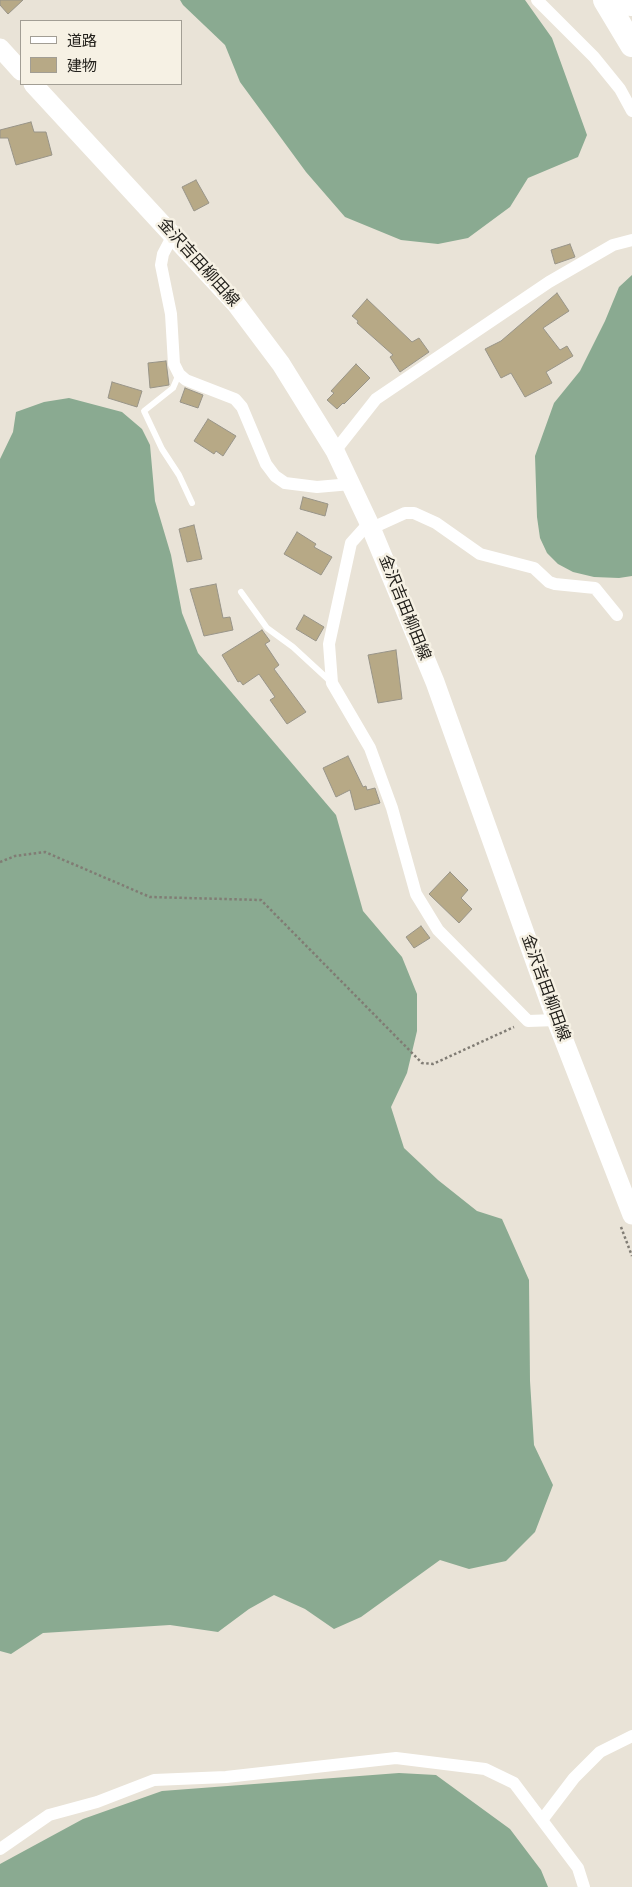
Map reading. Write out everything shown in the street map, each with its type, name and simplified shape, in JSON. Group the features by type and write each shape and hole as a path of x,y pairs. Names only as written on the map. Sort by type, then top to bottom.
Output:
{"highway":[{"path":"605,0 632,45"},
{"path":"630,0 632,4"}],"main road":[{"path":"0,48 20,70"},
{"name":"金沢吉田柳田線","path":"34,85 236,304 281,364 335,451 370,526 435,682 625,1216"}],"street":[{"path":"537,0 594,57 620,90 632,111"},
{"path":"173,235 163,254 161,265 171,314 174,364 179,374 186,380 234,400 242,407 266,464 275,476 286,483 317,487 351,484"},
{"path":"335,451 376,398 549,282 613,245 632,240"},
{"path":"556,1020 528,1021 438,930 416,894 392,808 370,748 332,683 329,644 351,543 370,526 405,513 414,513 436,523 480,554 534,568 549,582 595,588 617,615"},
{"path":"542,1820 574,1778 600,1752 632,1736"},
{"path":"0,1849 49,1815 97,1802 154,1780 226,1777 396,1758 485,1769 514,1784 578,1868 584,1887"}],"lane":[{"path":"179,374 173,388 144,411 162,449 179,475 192,503"},
{"path":"241,592 267,628 294,647 332,683"}],"path":[{"path":"0,862 14,856 46,852 150,896 261,900 422,1063 433,1064 528,1021"},
{"path":"625,1216 632,1256"}],"green space":[{"path":"180,0 525,0 552,38 587,135 578,157 528,178 510,207 468,238 438,244 401,240 345,217 306,172 240,82 225,45"},
{"path":"632,275 632,576 619,578 594,577 573,572 558,564 547,553 540,538 537,517 535,456 554,403 580,371 605,321 619,287"},
{"path":"69,398 122,412 142,429 150,445 155,501 171,555 182,613 198,653 336,815 363,911 402,957 417,994 417,1031 407,1073 391,1107 404,1148 438,1180 477,1211 502,1219 529,1280 530,1381 534,1445 553,1485 535,1532 506,1561 469,1569 440,1560 361,1617 334,1629 305,1609 274,1595 249,1609 218,1632 170,1625 43,1633 11,1654 0,1651 0,459 13,432 16,412 44,402"},
{"path":"399,1773 436,1775 510,1829 541,1870 548,1887 0,1887 0,1864 83,1819 162,1791"}],"building":[{"path":"0,0 23,0 8,14 0,5"},
{"path":"31,122 34,132 46,132 52,155 16,165 8,138 0,138 0,130"},
{"path":"196,180 209,203 194,211 182,187"},
{"path":"570,244 575,257 555,264 551,250"},
{"path":"557,293 569,311 543,328 560,350 567,346 573,356 546,372 552,383 525,397 511,373 501,378 485,349 501,341"},
{"path":"367,299 412,342 419,338 429,352 400,372 390,357 393,355 357,323 358,321 352,316"},
{"path":"166,361 169,385 150,388 148,363"},
{"path":"356,364 370,378 337,409 327,400 334,393 331,391"},
{"path":"112,382 142,391 137,407 108,398"},
{"path":"185,388 203,395 198,408 180,402"},
{"path":"208,419 236,436 223,456 216,451 214,454 194,441"},
{"path":"303,497 328,504 325,516 300,509"},
{"path":"194,525 202,559 187,562 179,529"},
{"path":"297,532 316,544 314,547 332,557 321,575 284,554"},
{"path":"216,584 223,618 230,617 233,630 204,636 190,589"},
{"path":"304,615 324,627 316,641 296,629"},
{"path":"262,630 270,641 265,644 279,665 274,669 306,712 287,724 270,700 275,697 259,674 243,685 240,681 238,682 222,655"},
{"path":"396,650 402,699 378,703 368,655"},
{"path":"348,756 363,787 366,786 367,790 375,788 380,803 355,810 350,790 336,797 323,768"},
{"path":"450,872 468,890 461,898 472,909 459,923 429,894"},
{"path":"421,926 430,938 414,948 406,937"}]}
